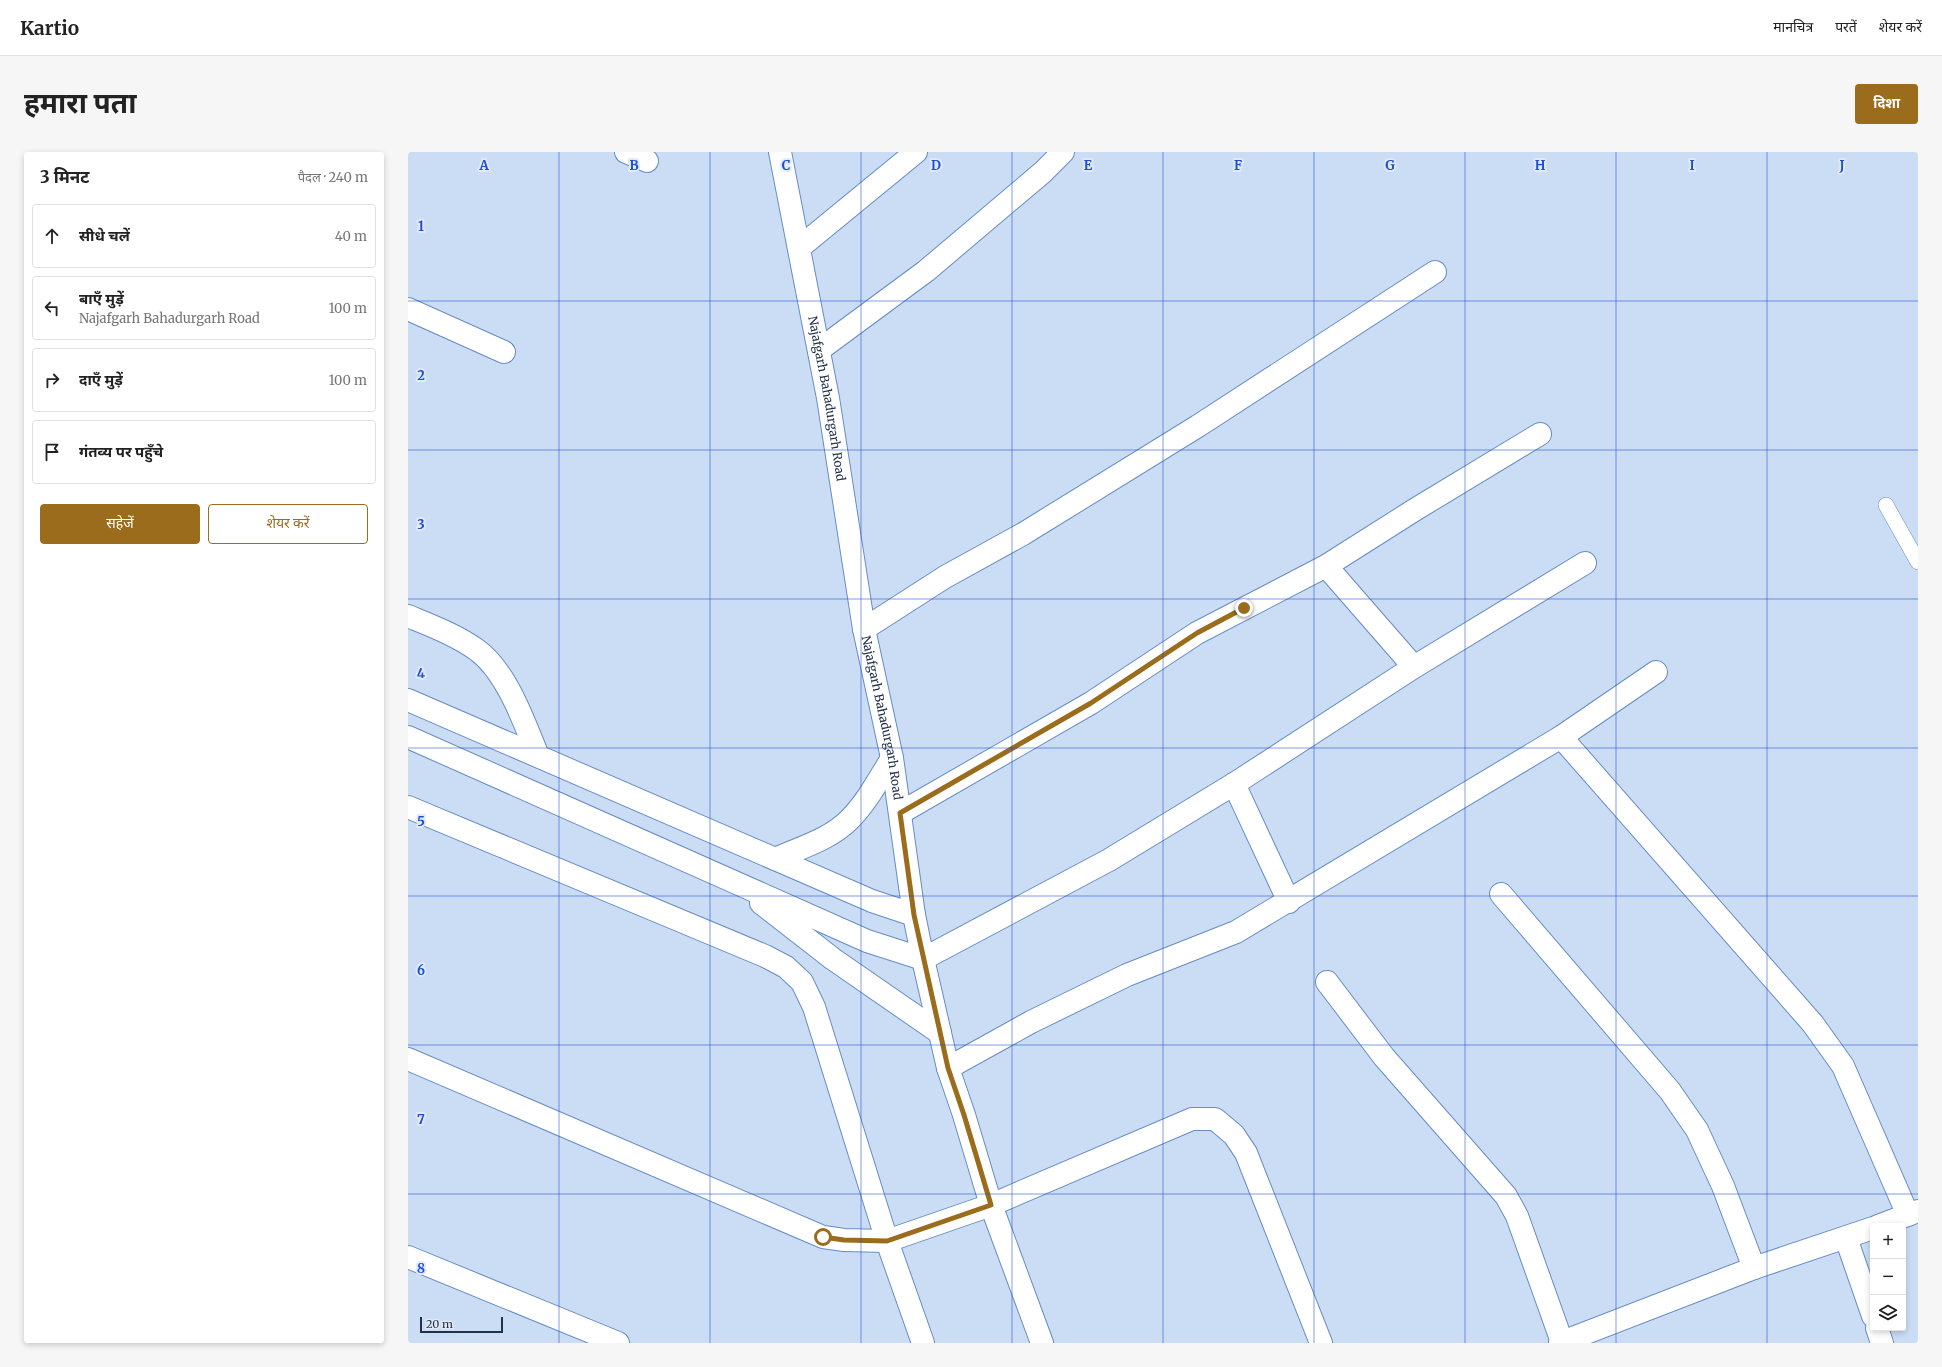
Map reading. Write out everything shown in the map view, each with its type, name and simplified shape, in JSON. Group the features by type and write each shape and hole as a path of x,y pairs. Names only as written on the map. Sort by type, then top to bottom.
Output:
{"street":[{"path":"626,152 647,161"},
{"name":"Najafgarh Bahadurgarh Road","path":"780,152 819,350 864,629 892,758 914,915 948,1068 991,1205 1042,1343"},
{"path":"799,248 916,152"},
{"path":"819,350 926,271 1043,172 1064,152"},
{"path":"864,629 945,577 1023,534 1198,426 1435,272"},
{"path":"408,309 504,352"},
{"path":"900,813 1091,703 1197,633 1326,566 1416,509 1540,434"},
{"path":"408,737 867,941 924,959 1109,860 1234,784 1414,667 1585,563"},
{"path":"1326,566 1414,667"},
{"path":"408,616 456,637 478,651 502,678 518,706 538,756"},
{"path":"948,1068 1031,1022 1127,975 1236,932 1289,902 1401,832 1561,736 1656,672"},
{"path":"408,700 872,901 914,915"},
{"path":"1561,736 1813,1024 1843,1066 1913,1213 1886,1223"},
{"path":"776,859 831,834 850,820 864,803 892,758"},
{"path":"1234,784 1289,902"},
{"path":"408,807 765,956 786,967 802,982 814,1007 887,1241 923,1343"},
{"path":"734,881 833,959 940,1033"},
{"path":"1501,894 1655,1073 1697,1130 1723,1186 1754,1268"},
{"path":"1327,982 1388,1063 1506,1196 1517,1216 1561,1343 1754,1268 1870,1229"},
{"path":"408,1059 823,1237 844,1240 887,1241 991,1205 1192,1119 1214,1119 1234,1135 1246,1153 1321,1343"},
{"path":"1846,1238 1870,1307"},
{"path":"408,1257 618,1343"},
{"path":"1878,1331 1882,1343"}],"lane":[{"path":"1886,505 1918,562"}],"route":[{"path":"823,1237 844,1240 887,1241 991,1205 948,1068 914,915 900,813 1091,703 1197,633 1244,608"}]}
